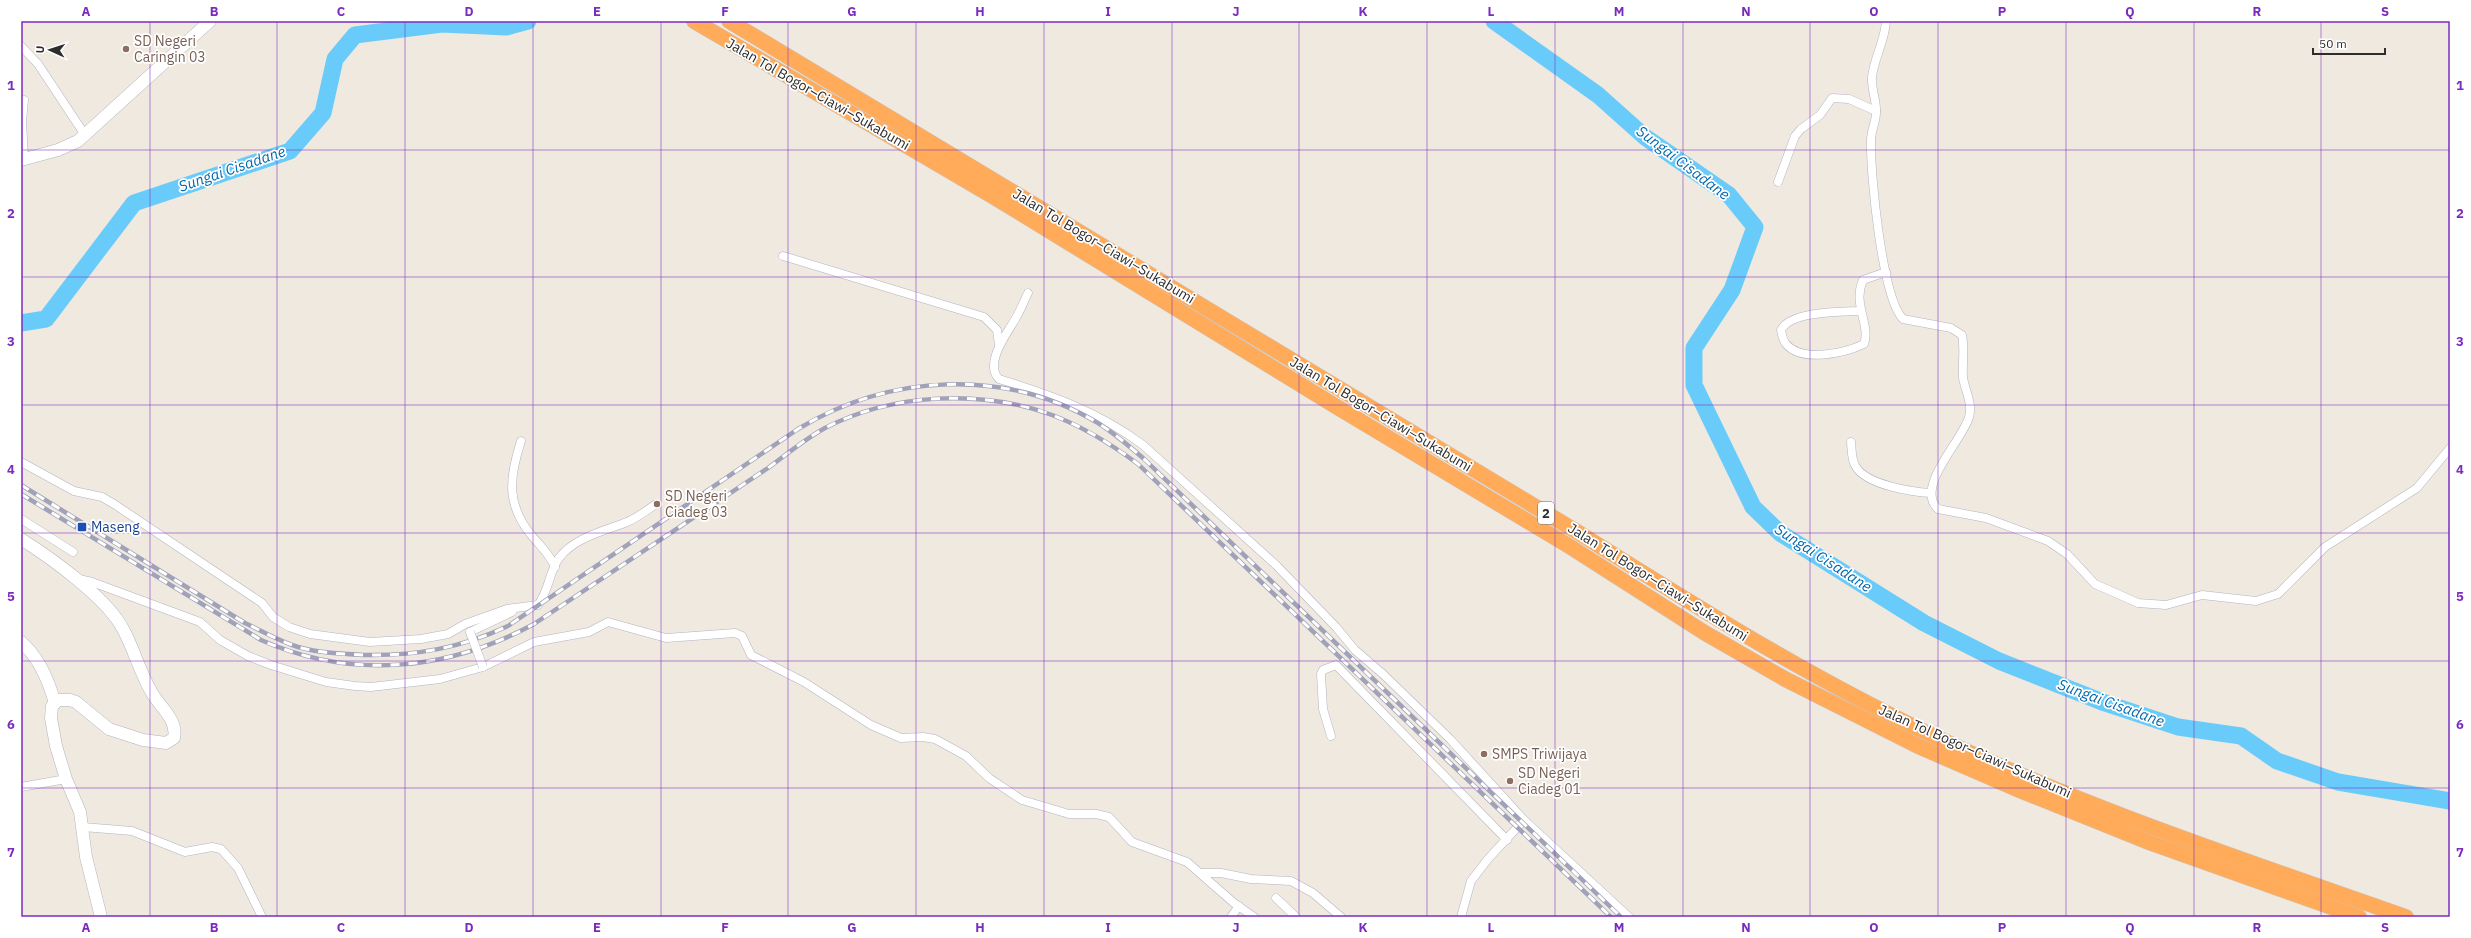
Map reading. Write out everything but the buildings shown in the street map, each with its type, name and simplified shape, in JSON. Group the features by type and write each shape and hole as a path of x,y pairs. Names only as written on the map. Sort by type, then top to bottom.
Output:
{"highway":[{"name":"Jalan Tol Bogor–Ciawi–Sukabumi","path":"729,21 1579,533 1714,619 1792,664 1926,732 2154,828 2406,917"},
{"name":"Jalan Tol Bogor–Ciawi–Sukabumi","path":"699,24 987,193 1337,407 1570,546 1705,633 1785,679 1920,747 2019,790 2151,843 2359,917"}],"street":[{"path":"24,100 22,121 22,159 68,146 85,135 210,21"},
{"path":"1886,21 1884,40 1873,73 1872,85 1876,111 1872,129 1871,155 1877,225 1886,272 1897,310 1902,319 1951,328 1962,335 1964,378 1969,416 1936,474 1931,493 1933,504 1943,511 1986,518 2048,541 2066,554 2095,584 2134,601 2151,605 2166,605 2202,595 2256,601 2278,594 2325,547 2417,488 2450,448"},
{"path":"21,46 38,64 85,135"},
{"path":"1778,182 1795,136 1801,129 1820,115 1832,98 1841,97 1849,99 1876,111"},
{"path":"783,256 984,317 997,330 999,345 995,365 996,376 999,379 1049,394 1084,409 1115,425 1143,445 1276,565 1336,627 1355,650 1404,694 1450,739 1524,820 1629,917"},
{"path":"1860,311 1799,317 1784,323 1781,330 1783,339 1790,348 1807,354 1830,354 1855,349 1864,344 1866,337 1858,294 1863,280 1886,272"},
{"path":"999,345 1017,316 1028,293"},
{"path":"521,441 513,468 512,490 516,514 533,538 550,554 555,567"},
{"path":"1851,442 1852,459 1856,468 1865,475 1908,492 1931,493"},
{"path":"21,462 74,491 108,501 262,603 273,616 289,627 310,634 370,642 421,639 448,634 465,624 507,609 538,605 546,596 559,557 574,545 593,534 628,522 656,504"},
{"path":"21,519 73,552"},
{"path":"21,539 74,578 114,612 124,629 151,692 173,725 174,738 166,743 143,740 109,729 76,702 63,700 55,703 51,710 51,718 66,779 80,812 86,857 101,917"},
{"path":"74,578 92,582 200,622 220,640 248,656 326,682 371,687 440,680 483,666 534,642 589,632 608,622 666,638 736,633 742,636 751,655 804,682 878,729 901,738 922,737 935,739 966,756 988,778 1022,800 1069,814 1105,816 1112,820 1132,842 1183,860 1254,917"},
{"path":"483,666 470,632 522,607"},
{"path":"21,642 29,649 37,661 51,689 55,703"},
{"path":"1331,736 1323,709 1320,674 1323,670 1336,665 1507,840"},
{"path":"21,787 66,779"},
{"path":"1461,917 1471,881 1488,859 1524,820"},
{"path":"83,826 132,831 185,852 212,847 221,849 238,868 262,917"},
{"path":"1201,873 1221,873 1251,879 1291,881 1313,893 1341,917"},
{"path":"1276,898 1296,917"},
{"path":"1231,917 1239,906"}],"waterway":[{"name":"Sungai Cisadane","path":"21,323 46,319 134,203 290,151 323,113 335,59 355,35 442,24 506,27 528,21"},
{"name":"Sungai Cisadane","path":"1494,21 1598,95 1645,137 1729,195 1755,227 1732,290 1694,348 1694,385 1753,507 1780,533 1924,623 1999,661 2105,703 2178,727 2241,736 2277,761 2338,782 2450,801"}],"railway":[{"path":"21,485 245,623 277,639 291,645 322,652 364,655 402,654 455,645 490,634 508,626 798,429 833,411 870,397 908,388 947,384 986,386 1025,393 1062,405 1098,423 1116,435 1143,458 1621,917"},
{"path":"21,494 261,640 295,653 329,661 364,665 399,665 433,660 467,652 501,640 534,624 768,468 810,437 851,416 908,402 937,399 967,398 996,401 1025,407 1052,415 1075,425 1107,443 1138,464 1611,917"}],"place":[{"name":"SD Negeri Caringin 03","path":"126,49"},
{"name":"SD Negeri Ciadeg 03","path":"657,504"},
{"name":"Maseng","path":"82,527"},
{"name":"SMPS Triwijaya","path":"1484,754"},
{"name":"SD Negeri Ciadeg 01","path":"1510,781"}]}
